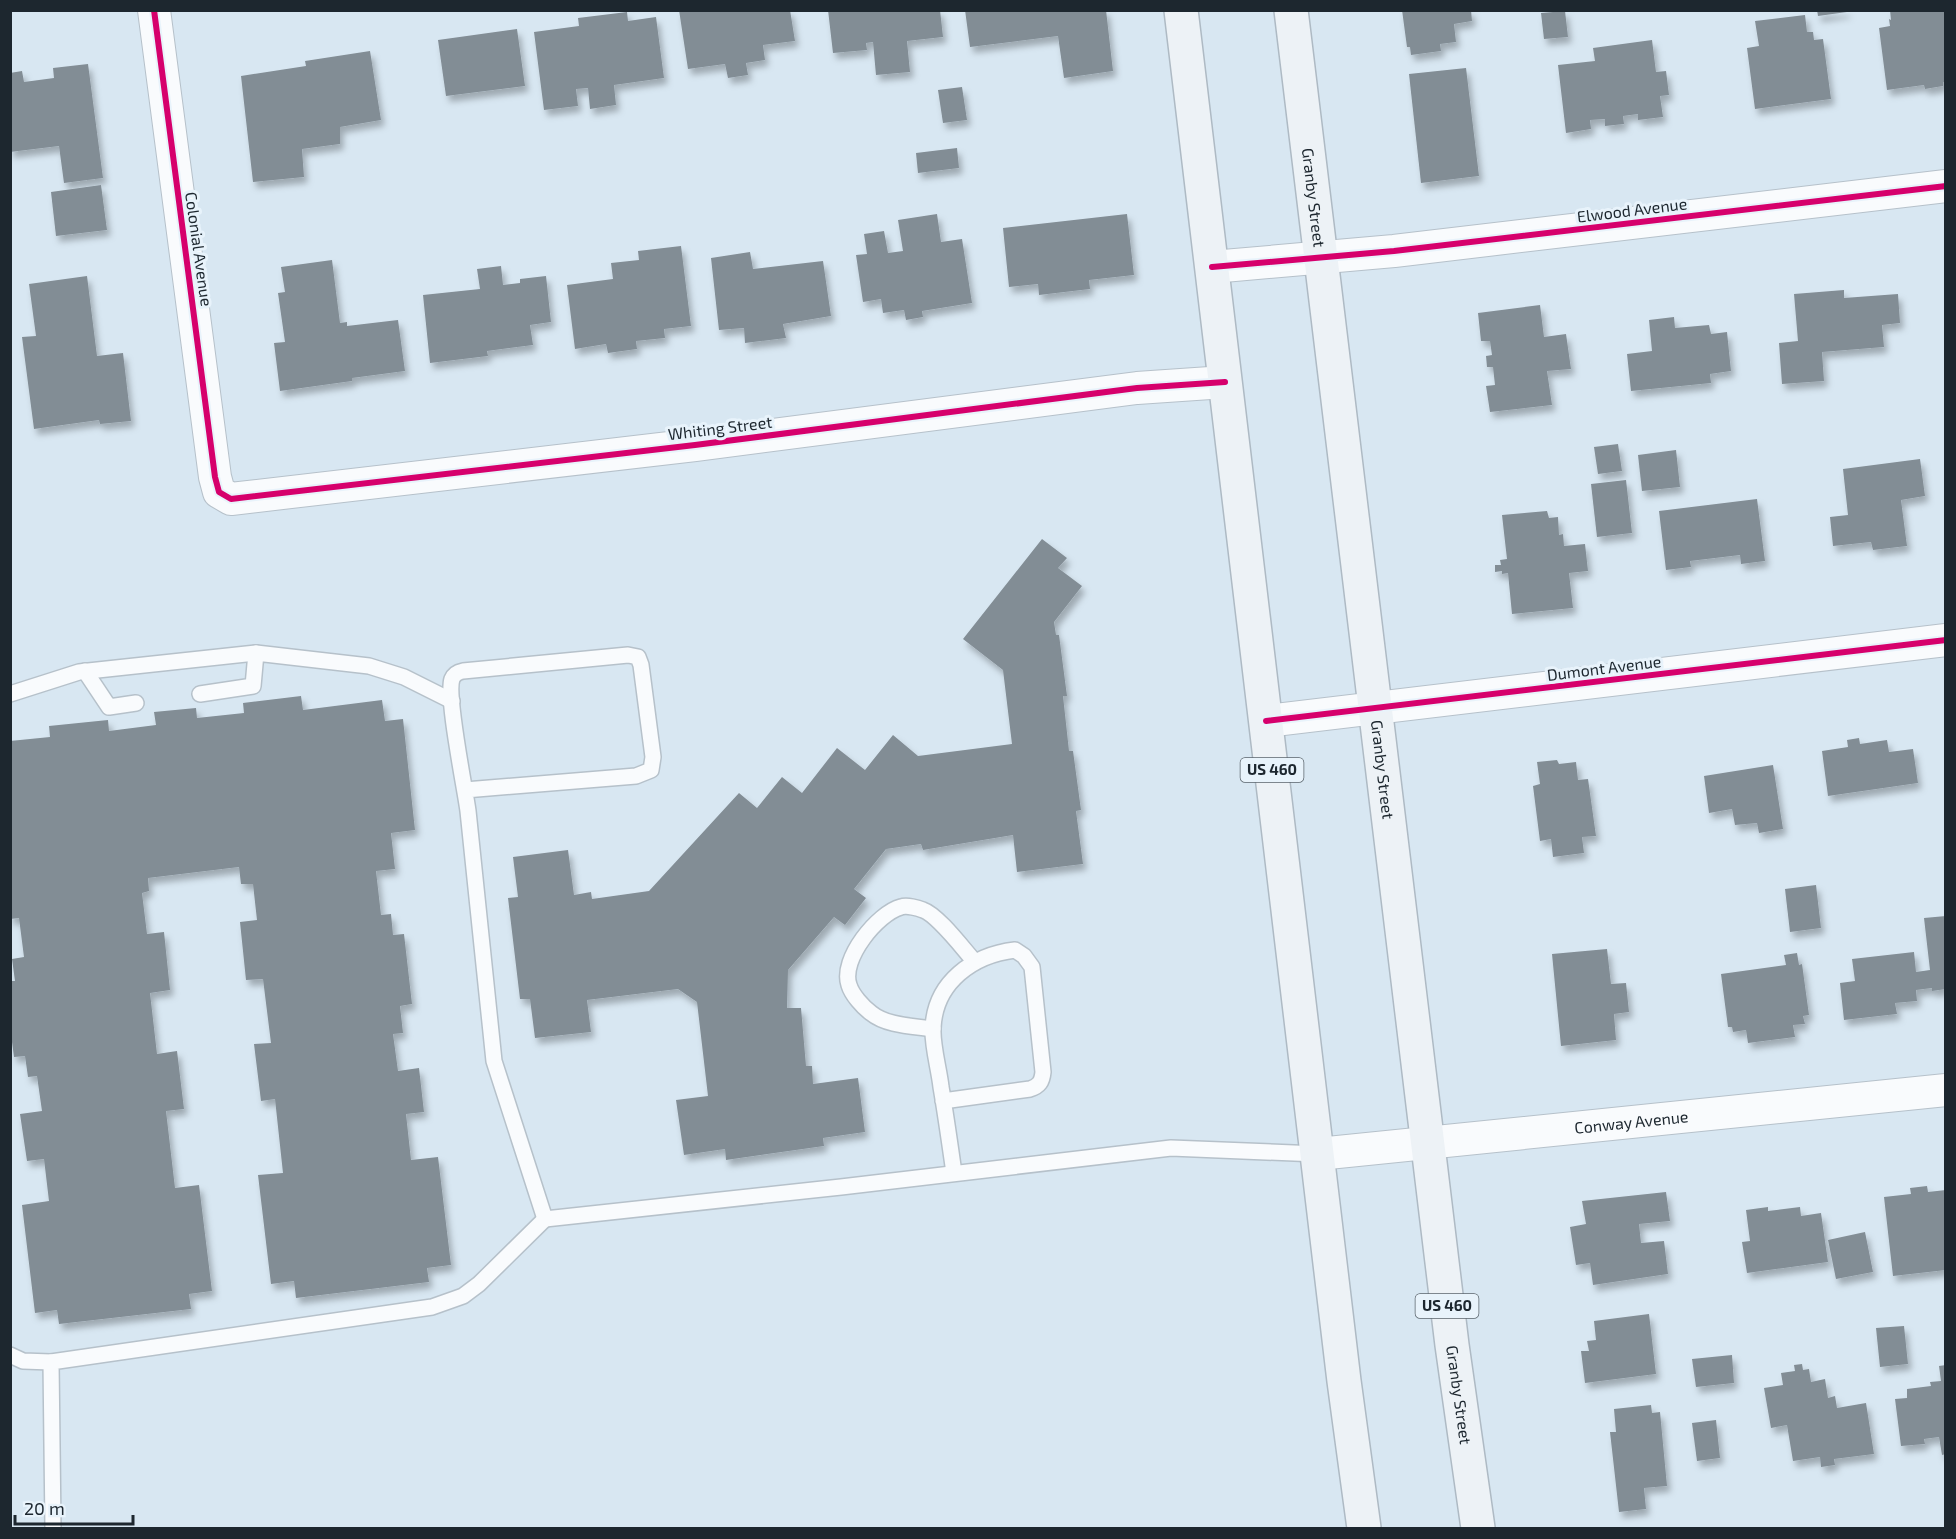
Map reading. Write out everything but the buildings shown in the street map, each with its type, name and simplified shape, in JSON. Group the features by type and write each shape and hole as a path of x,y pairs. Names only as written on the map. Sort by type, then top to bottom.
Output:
{"main road":[{"name":"US 460","path":"1181,10 1344,1381 1364,1528"},
{"name":"Granby Street","path":"1291,10 1427,1143 1478,1528"}],"street":[{"name":"Colonial Avenue","path":"154,10 215,477 219,492"},
{"name":"Elwood Avenue","path":"1321,258 1946,186"},
{"path":"1212,267 1321,258"},
{"name":"Whiting Street","path":"219,492 231,499 695,445 1137,388 1226,382"},
{"name":"Dumont Avenue","path":"1266,721 1946,640"},
{"name":"Conway Avenue","path":"1318,1154 1946,1090"}],"lane":[{"path":"200,694 254,686 256,653"},
{"path":"10,694 85,671 256,653 369,666 404,677 452,701"},
{"path":"465,790 636,776 651,771 652,757 639,657 628,655 463,671 457,673 452,679 452,701 465,790 494,1061 545,1219"},
{"path":"85,671 109,707 136,703"},
{"path":"933,1029 891,1023 872,1014 859,1001 848,984 848,966 853,954 883,916 903,906 926,911 944,927 975,962"},
{"path":"943,1101 1030,1089 1042,1080 1032,967 1024,956 1015,950 1002,952 975,962 950,982 937,1004 933,1029 943,1101 954,1173"},
{"path":"10,1355 23,1361 51,1362 432,1307 463,1296 479,1284 545,1219 1171,1148 1318,1154"},
{"path":"51,1362 53,1528"}],"cycle path":[{"path":"154,10 215,477 219,492 231,499 695,445 1137,388 1225,382"},
{"path":"1212,267 1394,251 1946,186"},
{"path":"1266,721 1946,640"}]}
